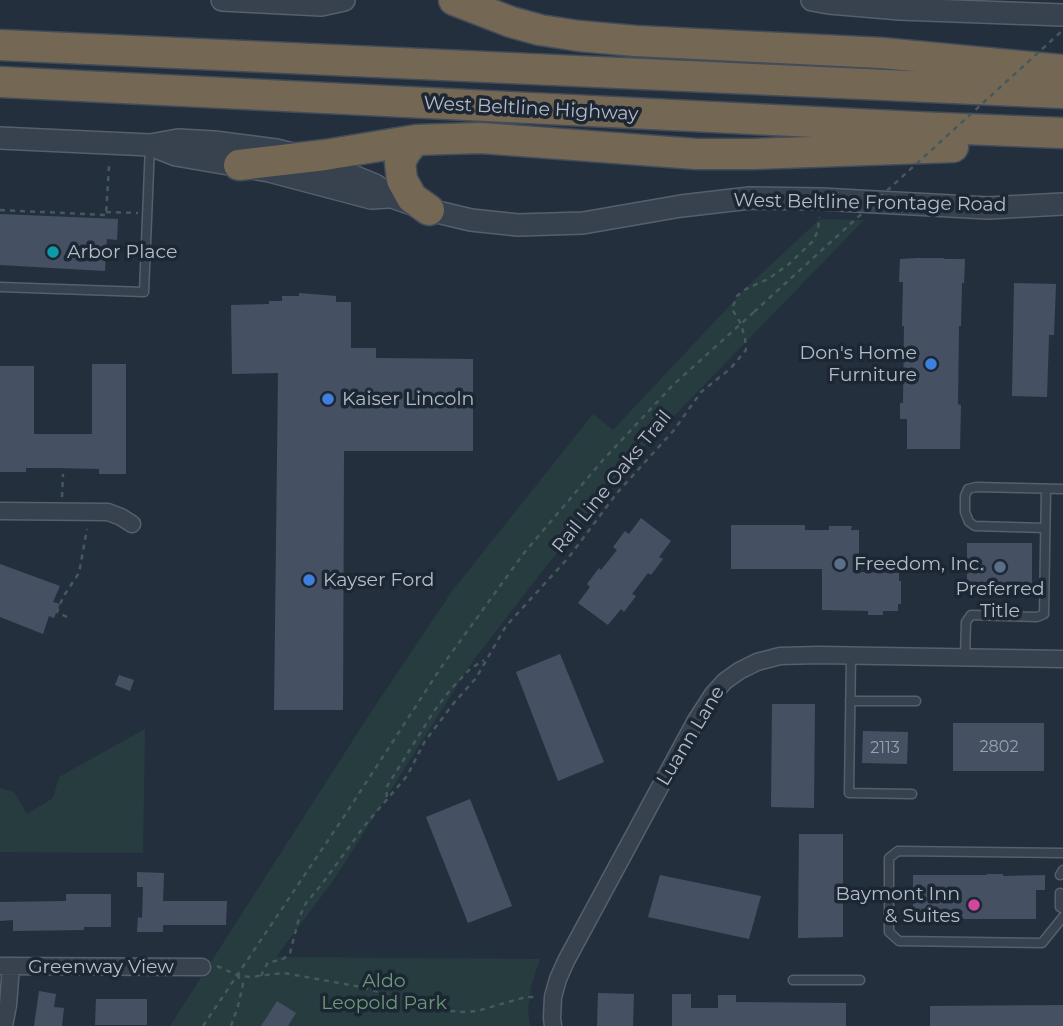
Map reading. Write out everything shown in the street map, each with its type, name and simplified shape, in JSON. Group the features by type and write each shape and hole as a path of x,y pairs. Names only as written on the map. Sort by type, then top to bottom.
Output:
{"highway":[{"path":"457,1 512,22 540,30 579,36 870,52 1063,70"},
{"name":"West Beltline Highway","path":"0,45 1063,93"},
{"name":"West Beltline Highway","path":"0,82 1063,133"},
{"path":"239,165 304,158 416,140 481,138 696,154 1063,146"},
{"path":"416,140 406,150 400,162 401,180 412,198 429,211"}],"street":[{"path":"222,0 321,5 344,0"},
{"path":"812,0 900,9 954,6 1063,15"},
{"name":"West Beltline Frontage Road","path":"0,138 150,145 177,140 276,150 375,185 389,197 429,211 496,223 583,223 681,206 750,198 988,208 1063,204"},
{"name":"West Beltline Frontage Road","path":"150,145 176,155 300,178 371,198 389,197"},
{"path":"0,511 108,512 132,524"},
{"name":"Luann Lane","path":"553,1026 553,997 566,961 695,722 725,681 757,662 780,656 1063,659"},
{"path":"4,1026 8,1005 6,966"},
{"name":"Greenway View","path":"6,966 202,967"}],"lane":[{"path":"0,287 144,292 150,145"},
{"path":"1045,528 975,526 968,522 965,512 968,489 1063,489"},
{"path":"965,657 967,622 971,615 1037,617 1044,614 1046,489"},
{"path":"851,656 849,793 912,794"},
{"path":"850,701 916,701"},
{"path":"1063,853 898,850 889,858 889,932 899,941 1042,943 1063,917"},
{"path":"1060,893 1060,907 1063,909"},
{"path":"793,980 860,980"}],"path":[{"path":"203,1026 442,666 524,553 603,460 673,385 1063,30"},
{"path":"0,209 106,215 109,166"},
{"path":"106,212 148,213"},
{"path":"741,324 732,309 737,296 768,279 797,257 818,231 820,217"},
{"name":"Rail Line Oaks Trail","path":"261,976 268,962 282,960 290,953 306,903 365,825 407,776 425,741 476,677 506,626 569,557 617,493 674,430 701,391 730,369 746,350 741,324"},
{"path":"62,511 63,474"},
{"path":"67,617 57,612 63,597 79,573 87,529"},
{"name":"Rail Line Oaks Trail","path":"387,798 386,788 434,711 470,669 487,658"},
{"path":"202,967 209,963 237,975 250,977 283,973 301,976 360,987 451,1011 464,1012 526,997 553,997"},
{"path":"231,1026 243,984 237,975"}],"green space":[{"name":"Aldo Leopold Park","path":"820,219 864,220 617,475 472,662 335,878 276,957 540,959 531,986 528,1010 530,1026 170,1026 371,712 453,590 593,414 613,430 748,286"},
{"path":"145,729 143,853 0,852 0,788 14,792 27,814 53,798 59,777"}],"building":[{"name":"Arbor Place","path":"0,214 118,219 117,240 107,239 105,271 0,265"},
{"name":"Don's Home Furniture","path":"900,259 965,259 959,326 960,449 907,449 907,419 900,419 900,403 903,403 904,326 903,282 899,282"},
{"path":"1014,283 1056,284 1054,335 1049,335 1047,397 1012,396"},
{"name":"Kayser Ford","path":"299,293 336,296 336,302 351,302 351,348 376,348 376,358 473,359 473,451 344,451 343,710 274,710 278,373 232,374 231,305 269,304 269,301 282,301 282,296 299,296"},
{"path":"92,364 126,364 126,474 99,474 99,469 58,468 26,468 26,472 0,472 0,366 34,366 34,434 92,434"},
{"path":"641,518 671,541 659,557 663,559 632,594 636,596 624,612 621,609 608,625 578,603 590,587 587,584 617,550 613,547 625,531 629,534"},
{"path":"731,525 805,525 805,530 852,526 851,530 859,530 859,572 899,573 901,604 898,604 898,611 868,615 868,611 822,610 822,569 731,569"},
{"name":"Preferred Title","path":"967,543 1032,543 1032,591 967,590"},
{"path":"0,564 60,586 53,602 60,604 54,618 49,616 43,634 0,617"},
{"path":"560,654 604,762 558,781 516,672"},
{"path":"119,675 134,680 130,691 115,685"},
{"path":"772,704 815,704 814,808 771,807"},
{"path":"953,723 1044,723 1044,771 953,771"},
{"path":"863,731 908,732 907,764 862,763"},
{"path":"470,799 512,906 468,923 426,817"},
{"path":"799,834 843,834 843,937 798,938"},
{"path":"137,872 164,873 163,901 227,901 226,925 163,925 163,932 137,932 138,917 142,918 143,887 137,887"},
{"path":"660,875 761,896 749,939 648,917"},
{"name":"Baymont Inn & Suites","path":"913,875 1045,875 1045,890 1036,890 1036,919 913,919"},
{"path":"66,894 111,894 111,927 13,931 13,920 0,921 0,902 66,901"},
{"path":"39,991 56,994 54,1007 64,1008 62,1026 34,1026"},
{"path":"598,993 634,994 633,1026 597,1026"},
{"path":"672,994 691,994 691,1008 718,1008 718,995 736,995 736,1002 846,1003 846,1026 672,1026"},
{"path":"96,999 147,999 147,1025 95,1025"},
{"path":"277,1001 296,1013 288,1026 261,1026"},
{"path":"1063,1005 1063,1026 930,1026 930,1006"}],"place":[{"name":"Arbor Place","path":"53,252"},
{"name":"Don's Home Furniture","path":"931,364"},
{"name":"Kaiser Lincoln","path":"328,399"},
{"name":"Freedom, Inc.","path":"840,564"},
{"name":"Preferred Title","path":"1000,567"},
{"name":"Kayser Ford","path":"309,580"},
{"name":"Baymont Inn & Suites","path":"974,905"}]}
